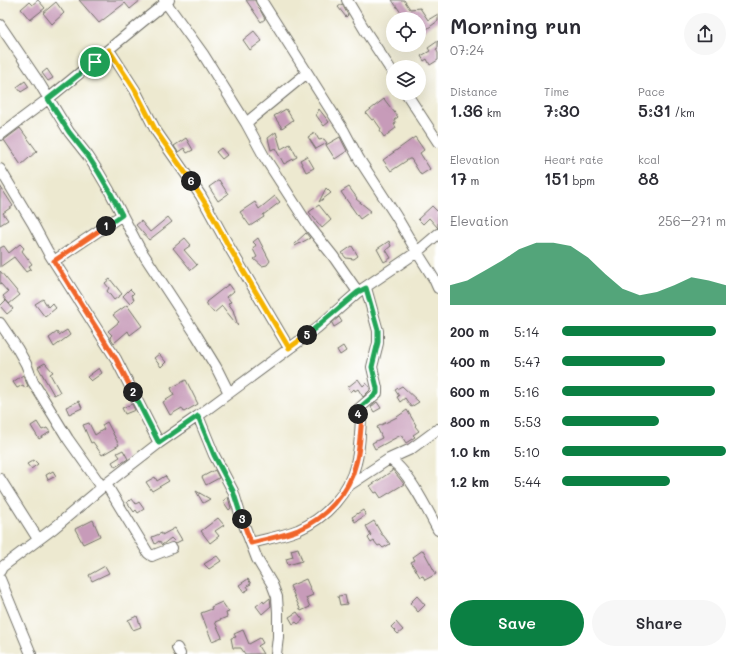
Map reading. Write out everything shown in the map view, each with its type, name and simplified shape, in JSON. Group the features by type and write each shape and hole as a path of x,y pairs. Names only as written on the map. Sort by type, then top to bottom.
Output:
{"street":[{"path":"261,0 344,131 359,159 434,279 438,288"},
{"path":"347,0 386,62"},
{"path":"0,135 109,50 166,1 203,54 246,123 265,158 309,226 362,290 378,330 378,342 372,367 377,393 356,411 362,418 356,463 348,486 337,502 309,525 282,535 251,543"},
{"path":"0,24 38,81 69,132 99,173 137,243 212,361 229,393"},
{"path":"109,50 135,90 156,131 201,196 289,348"},
{"path":"246,123 307,73"},
{"path":"411,100 438,142"},
{"path":"0,170 54,261 116,359 159,443"},
{"path":"54,261 122,215"},
{"path":"0,570 159,443 198,416 316,328 362,290 417,252 438,234"},
{"path":"0,324 17,348 26,364 33,382 60,427 104,486 148,553 152,556 172,548"},
{"path":"198,416 214,455 233,491 257,559 272,584 277,597 278,637 276,654"},
{"path":"348,486 389,459 411,450 438,429"},
{"path":"389,459 398,465 408,478 438,530"},
{"path":"0,479 38,539"},
{"path":"0,580 31,654"}],"building":[{"path":"38,0 45,8 30,20 21,9 29,2 32,5"},
{"path":"79,0 141,0 130,9 125,3 99,23"},
{"path":"246,0 255,0 265,19 261,22"},
{"path":"392,0 404,0 410,9 420,8 423,12 400,12"},
{"path":"56,2 64,13 52,24 43,13"},
{"path":"342,4 348,15 346,17 338,7"},
{"path":"438,14 438,21 426,30 426,17 428,20"},
{"path":"254,31 262,41 250,50 243,40"},
{"path":"438,41 438,48 436,49 438,53 438,60 430,65 427,59 423,60 421,56 430,51 428,48"},
{"path":"47,69 53,78 48,81 42,73"},
{"path":"25,81 29,87 21,92 17,87"},
{"path":"384,99 398,117 394,120 396,123 394,124 396,128 384,137 380,131 381,129 374,119 372,120 366,113"},
{"path":"286,109 293,120 282,128 274,116"},
{"path":"319,109 329,122 324,126 316,115"},
{"path":"20,128 37,151 21,165 4,140"},
{"path":"276,132 281,149 290,144 297,157 284,164 275,148 271,150 268,138"},
{"path":"315,133 319,140 324,139 327,143 316,149 308,137"},
{"path":"340,137 347,151 335,159 326,145"},
{"path":"415,137 424,150 420,153 430,169 421,175 411,159 409,159 391,171 383,160"},
{"path":"186,138 193,150 187,153 184,148 178,152 174,146"},
{"path":"221,148 227,155 222,159 216,152"},
{"path":"307,156 314,168 306,172 300,160"},
{"path":"219,180 228,194 218,201 209,187"},
{"path":"0,186 13,206 3,213 8,220 0,225"},
{"path":"349,187 357,198 356,199 371,211 360,219 341,192"},
{"path":"326,188 331,193 319,202"},
{"path":"275,196 280,202 263,215 264,217 250,226 240,212 255,202 259,209"},
{"path":"319,205 331,220 322,228 309,212"},
{"path":"432,206 438,212 438,228 429,218 423,224 418,219"},
{"path":"168,217 172,222 149,240 136,225 141,221 150,232"},
{"path":"306,233 310,238 295,246 294,244"},
{"path":"185,238 191,245 184,250 197,265 191,270 173,248"},
{"path":"258,238 270,261 267,265 262,266 254,259 257,257 253,249 256,245 253,242"},
{"path":"389,241 391,246 386,250 391,258 384,262 377,249"},
{"path":"20,244 24,248 22,251 32,264 29,266 31,269 26,272 14,257 0,267 0,248 4,246 9,253"},
{"path":"352,246 358,256 354,259 346,258 342,253"},
{"path":"0,271 20,295 9,304 3,296 8,292 0,283"},
{"path":"110,279 122,294 114,300 107,291 109,288 105,283"},
{"path":"229,284 234,291 227,297 231,302 228,303 233,310 238,326 222,306 214,313 206,302"},
{"path":"130,289 134,293 132,295 134,300 130,304 123,296"},
{"path":"43,299 48,307 52,303 56,308 45,317 35,304"},
{"path":"6,300 13,309 7,314 0,306"},
{"path":"127,305 142,326 130,335 128,331 114,343 110,337 112,335 108,331 119,322 113,315"},
{"path":"339,317 342,322 334,327 332,323"},
{"path":"67,330 70,335 54,347 49,338 57,332 59,335"},
{"path":"343,346 346,351 340,355 337,350"},
{"path":"159,354 166,362 161,367 154,358"},
{"path":"45,363 53,372 50,374 60,392 54,395 38,367"},
{"path":"99,368 102,373 91,381 87,377"},
{"path":"23,375 28,386 25,388 23,385 17,388 13,382"},
{"path":"358,379 363,386 366,383 370,388 370,390 363,397 358,389 355,391 354,389 351,392 348,387"},
{"path":"186,380 198,404 184,412 182,408 170,415 163,402 174,395 171,388"},
{"path":"402,386 419,402 411,407 405,398 400,402 397,397 399,396 395,390"},
{"path":"79,401 82,408 69,414 66,407"},
{"path":"377,402 381,408 374,412 371,407"},
{"path":"132,404 135,410 125,414 122,408"},
{"path":"407,410 419,431 413,435 415,437 406,443 401,435 375,449 372,443 382,438 377,427"},
{"path":"37,422 42,430 47,428 50,432 39,439 31,426"},
{"path":"107,422 119,445 102,455 93,442 91,443 83,425 89,423 95,435 104,429 102,425"},
{"path":"123,450 128,459 115,467 112,462 120,457 117,453"},
{"path":"34,460 38,464 31,469 27,464"},
{"path":"392,469 404,484 381,498 370,486 392,471"},
{"path":"215,470 219,478 206,485 202,477"},
{"path":"53,471 56,476 48,480 46,475"},
{"path":"165,476 169,481 152,491 146,482 155,477 157,481"},
{"path":"196,491 210,499 203,503"},
{"path":"228,497 231,508 229,510 223,501"},
{"path":"132,499 136,504 139,502 144,509 138,513 136,510 134,512 127,502"},
{"path":"363,510 366,515 355,522 352,517"},
{"path":"218,518 224,525 215,531 219,536 210,543 201,531"},
{"path":"93,520 100,536 83,544 75,529"},
{"path":"374,521 382,535 390,544 383,548 380,545 378,546 374,541 371,543 368,538 371,535 366,526"},
{"path":"175,528 182,540 176,543 171,538 162,545 159,541 155,544 152,537 162,533 162,535"},
{"path":"298,548 302,561 288,565 286,559 293,557 291,550"},
{"path":"423,550 436,574 425,580 423,576 420,577 411,562 415,560 413,557"},
{"path":"217,556 221,561 209,569 204,564"},
{"path":"105,566 109,573 92,581 89,575"},
{"path":"248,579 251,584 247,586 249,589 244,592 239,585"},
{"path":"306,579 313,595 306,598 310,607 301,611 290,586"},
{"path":"345,595 347,604 340,605 338,596"},
{"path":"417,596 425,605 418,612 410,603"},
{"path":"270,598 271,606 262,614 256,606 263,601 264,603"},
{"path":"222,602 229,612 226,613 227,617 215,622 222,637 212,641 201,613 212,609 211,607"},
{"path":"297,612 303,620 298,624 296,622 293,624 289,617"},
{"path":"137,616 141,627 133,630 128,620"},
{"path":"396,622 403,630 398,634 391,627"},
{"path":"243,630 249,644 260,638 263,643 258,646 263,654 245,654 241,648 233,648 231,638 236,637 234,634"}],"route":[{"path":"109,50 135,90 156,131 201,196 221,233 289,348 316,328 358,292 366,288 378,330 378,342 372,367 377,393 356,411 362,418 356,463 348,486 337,502 309,525 297,531 251,543 233,491 214,455 198,416 159,443 116,359 54,261 122,215 99,173 69,132 48,99 95,62 109,50"}]}
